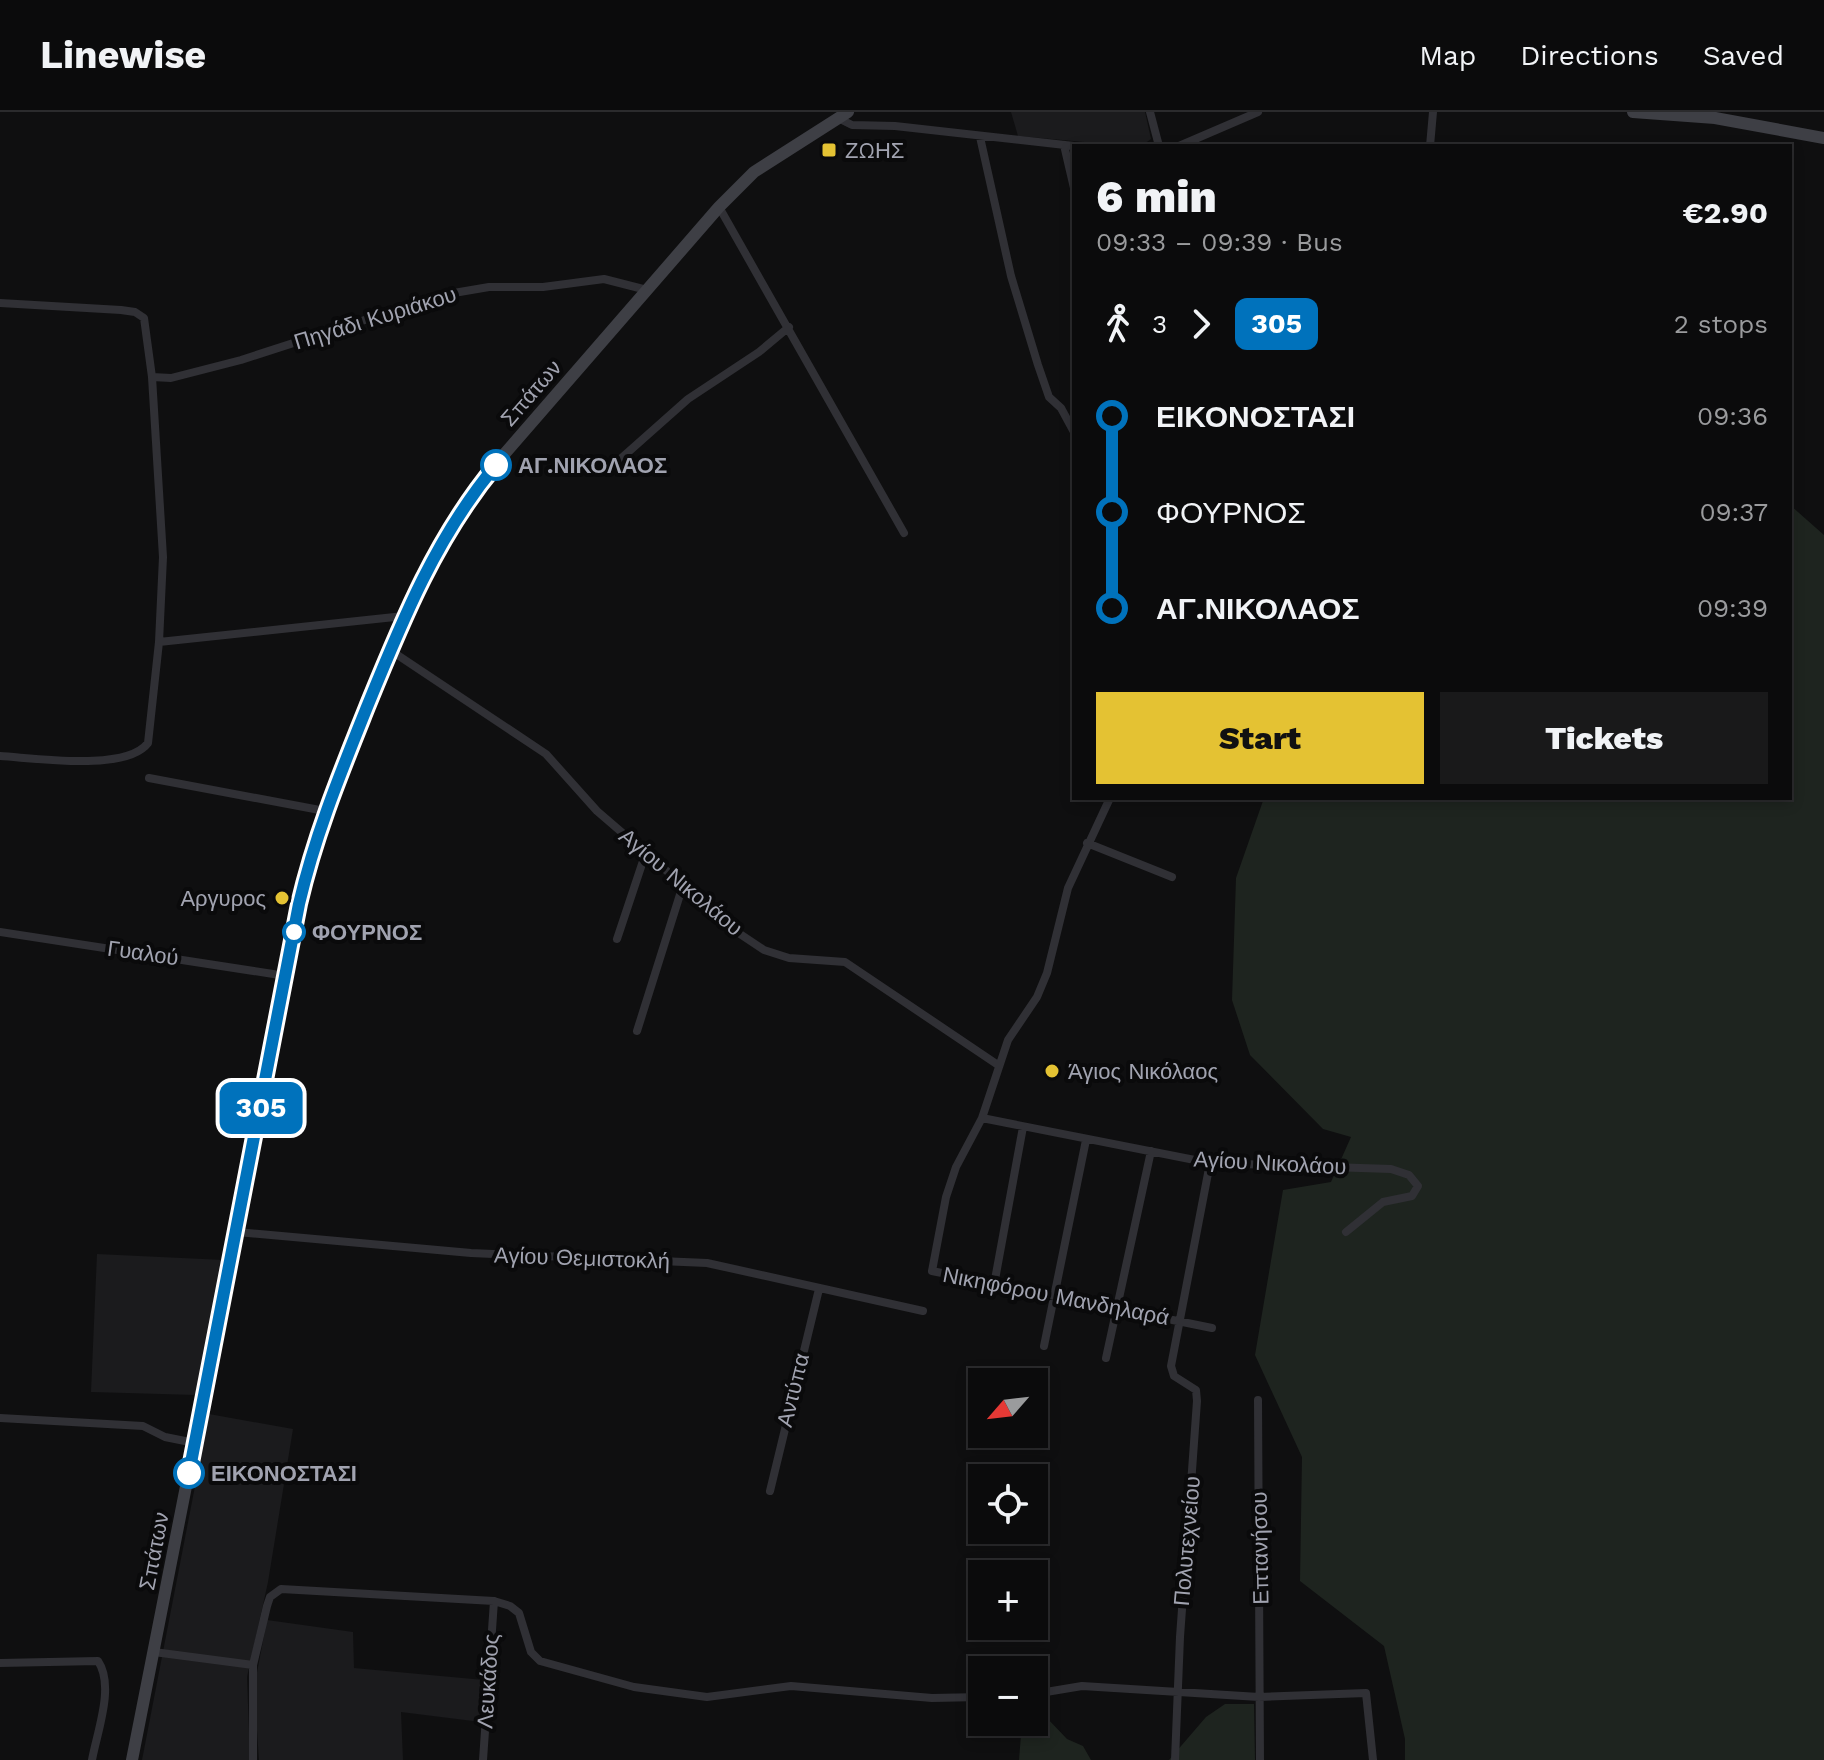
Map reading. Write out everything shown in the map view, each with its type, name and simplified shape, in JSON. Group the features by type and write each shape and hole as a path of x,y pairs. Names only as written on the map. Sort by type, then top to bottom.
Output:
{"main road":[{"path":"1633,112 1715,115 1824,138"},
{"name":"Σπάτων","path":"132,1760 309,863 325,811 404,616 437,550 472,493 719,207 754,172 843,115"}],"street":[{"path":"1150,112 1158,144"},
{"path":"1184,144 1258,112"},
{"path":"1430,144 1433,112"},
{"path":"843,115 852,125 895,126 1072,146"},
{"path":"980,137 1011,276 1042,378 1049,397 1061,408 1072,428"},
{"path":"1064,145 1072,179"},
{"path":"719,207 904,533"},
{"name":"Πηγάδι Κυριάκου","path":"152,377 171,378 241,360 442,295 489,287 543,287 604,279 647,290"},
{"path":"0,303 140,314 146,322 163,557 159,642 148,743 143,750 124,759 0,756"},
{"path":"608,470 688,399 759,352 789,327"},
{"path":"159,642 404,616"},
{"name":"Αγίου Νικολάου","path":"390,650 546,754 597,811 645,855 764,950 789,958 845,962 998,1065"},
{"path":"149,778 325,811"},
{"path":"982,1118 1008,1040 1037,997 1047,973 1059,915 1087,843 1109,800"},
{"path":"1087,843 1172,877"},
{"path":"617,939 645,855"},
{"path":"637,1031 683,885"},
{"name":"Γυαλού","path":"0,932 286,976"},
{"name":"Αγίου Νικολάου","path":"982,1118 1210,1163 1391,1169 1414,1180 1418,1186 1412,1196 1383,1202 1346,1232"},
{"name":"Νικηφόρου Μανδηλαρά","path":"982,1118 968,1141 946,1197 932,1271 1212,1328"},
{"path":"994,1285 1023,1127"},
{"path":"1044,1346 1057,1297 1086,1140"},
{"path":"1106,1358 1151,1151"},
{"path":"1179,1320 1210,1163"},
{"name":"Αγίου Θεμιστοκλή","path":"237,1232 471,1253 707,1263 923,1311"},
{"name":"Αντύπα","path":"770,1491 819,1289"},
{"name":"Πολυτεχνείου","path":"1175,1760 1196,1390 1174,1376 1171,1366 1179,1320"},
{"name":"Επτανήσου","path":"1258,1400 1260,1760"},
{"path":"0,1418 143,1426 165,1437 195,1443"},
{"path":"253,1760 253,1665 270,1597 281,1589 494,1601 510,1606 519,1613 531,1652 540,1661 634,1687 707,1697 791,1686 932,1698 968,1697"},
{"name":"Λευκάδος","path":"483,1760 494,1601"},
{"path":"154,1652 253,1665"},
{"path":"0,1663 98,1661 105,1670 104,1698 92,1760"},
{"path":"1048,1692 1082,1686 1259,1697 1366,1693 1373,1760"}],"shaded area":[{"path":"1011,112 1145,112 1151,139 1144,144 1106,144 1018,136"},
{"path":"1792,507 1824,535 1824,1760 1405,1760 1405,1739 1384,1646 1300,1581 1302,1457 1255,1355 1283,1190 1331,1182 1351,1137 1323,1129 1250,1055 1232,1000 1236,878 1263,800 1792,800"},
{"path":"97,1254 224,1260 196,1395 91,1392"},
{"path":"209,1414 293,1429 268,1582 247,1677 250,1760 142,1760"},
{"path":"267,1620 353,1632 354,1668 484,1680 481,1722 401,1712 403,1760 259,1760 254,1688"},
{"path":"1225,1704 1254,1704 1255,1760 1169,1760 1206,1717"},
{"path":"1048,1719 1067,1739 1083,1746 1091,1760 1019,1760 1021,1736 1048,1736"}],"bus line":[{"name":"305","path":"189,1473 299,904 322,819 404,616 429,564 472,493 496,465"}],"place":[{"name":"ΖΩΗΣ","path":"829,150"},
{"name":"ΑΓ.ΝΙΚΟΛΑΟΣ","path":"496,465"},
{"name":"Αργυρος","path":"282,898"},
{"name":"ΦΟΥΡΝΟΣ","path":"294,932"},
{"name":"Άγιος Νικόλαος","path":"1052,1071"},
{"name":"ΕΙΚΟΝΟΣΤΑΣΙ","path":"189,1473"}]}
